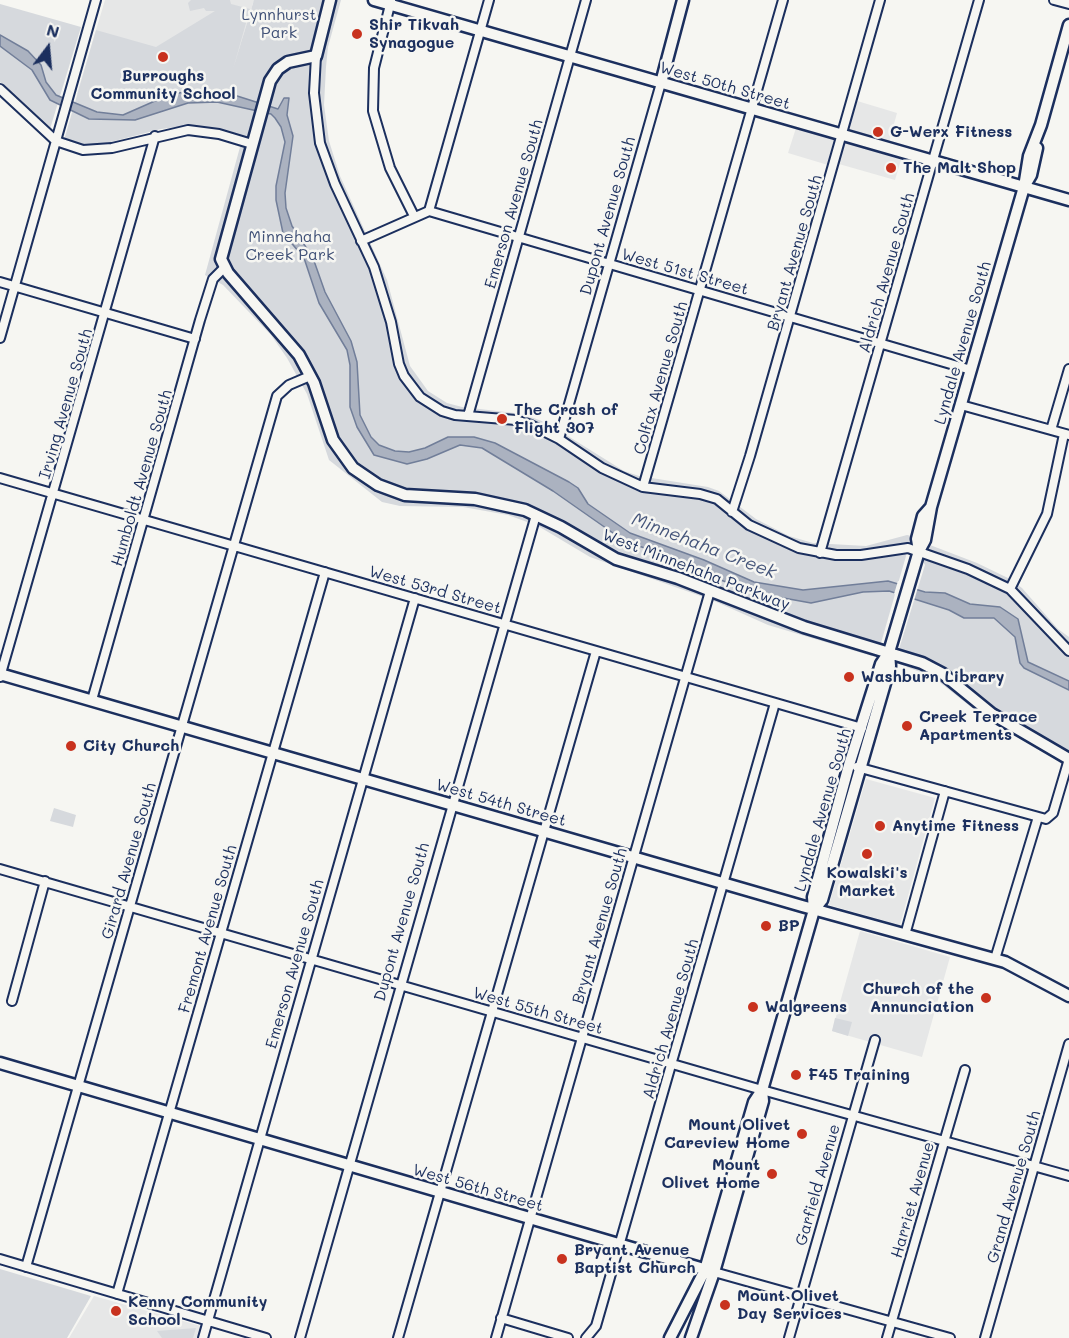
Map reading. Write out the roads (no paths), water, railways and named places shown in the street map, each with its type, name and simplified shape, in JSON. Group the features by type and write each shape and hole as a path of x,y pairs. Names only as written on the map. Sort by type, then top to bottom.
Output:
{"street":[{"path":"0,338 96,0"},
{"path":"330,0 316,56 314,93 320,143 335,184 384,294 404,376 411,387 430,405 442,411 468,416 516,420 559,439 602,468 643,487 705,495 717,499 739,517 782,542 820,553 861,555 903,548 919,551 968,569 1010,589 1069,651"},
{"name":"West 50th Street","path":"374,0 391,2 752,110 1069,200"},
{"path":"361,241 429,211 489,0"},
{"name":"Emerson Avenue South","path":"468,416 586,0"},
{"name":"Dupont Avenue South","path":"559,439 683,0"},
{"name":"Colfax Avenue South","path":"643,487 783,0"},
{"name":"Bryant Avenue South","path":"732,512 880,0"},
{"name":"Aldrich Avenue South","path":"820,553 979,0"},
{"path":"1054,0 1069,4"},
{"path":"391,2 374,68 373,111 390,168 414,216"},
{"name":"Lyndale Avenue South","path":"710,1271 754,1101 762,1090 814,910 813,897 890,665 889,652 919,551 917,539 924,514 931,507 1024,187 1035,163 1041,125 1069,25"},
{"path":"224,268 221,259 223,247 272,76 282,65 316,56"},
{"path":"0,89 56,141 83,150 102,149 188,130 206,131 252,144"},
{"name":"Irving Avenue South","path":"0,675 106,313 154,136"},
{"name":"West 51st Street","path":"429,211 971,370"},
{"name":"Humboldt Avenue South","path":"92,700 213,279 224,268"},
{"name":"West Minnehaha Parkway","path":"224,268 285,336 310,376 333,440 344,457 369,480 405,495 494,501 536,514 609,556 710,591 794,624 889,652 938,670 982,707 1069,759"},
{"path":"0,282 195,339"},
{"path":"1051,430 1069,369"},
{"name":"Girard Avenue South","path":"26,1267 277,396 289,384 310,376"},
{"path":"961,405 1066,435 1047,514 1010,589"},
{"name":"West 53rd Street","path":"0,478 862,728"},
{"name":"Dupont Avenue South","path":"300,1338 399,985 536,514"},
{"name":"Fremont Avenue South","path":"117,1294 324,572"},
{"name":"Bryant Avenue South","path":"495,1338 710,591"},
{"name":"Emerson Avenue South","path":"203,1338 415,598"},
{"path":"398,1338 493,1012 542,831 596,651"},
{"name":"Lyndale Avenue South","path":"855,767 862,728 882,661 889,652"},
{"name":"West 54th Street","path":"0,675 995,960 1020,969 1069,996"},
{"name":"Aldrich Avenue South","path":"586,1338 596,1326 775,703"},
{"path":"855,767 1048,819 1053,813 1069,759"},
{"path":"905,934 945,792"},
{"path":"995,960 1038,817"},
{"name":"West 55th Street","path":"0,869 762,1090 1069,1176"},
{"path":"12,1001 45,881"},
{"name":"Garfield Avenue","path":"789,1338 875,1040"},
{"name":"Grand Avenue South","path":"985,1338 1069,1044"},
{"name":"West 56th Street","path":"0,1063 259,1141 950,1338"},
{"name":"Harriet Avenue","path":"887,1338 964,1070"},
{"path":"0,1259 266,1338"},
{"path":"693,1338 710,1271"},
{"path":"670,1338 710,1271"},
{"path":"501,1318 567,1338"}],"place":[{"name":"Shir Tikvah Synagogue","path":"357,34"},
{"name":"Burroughs Community School","path":"163,57"},
{"name":"G-Werx Fitness","path":"878,132"},
{"name":"The Malt Shop","path":"891,168"},
{"name":"The Crash of Flight 307","path":"502,419"},
{"name":"Washburn Library","path":"849,677"},
{"name":"Creek Terrace Apartments","path":"907,726"},
{"name":"City Church","path":"71,746"},
{"name":"Anytime Fitness","path":"880,826"},
{"name":"Kowalski's Market","path":"867,854"},
{"name":"BP","path":"766,926"},
{"name":"Church of the Annunciation","path":"986,998"},
{"name":"Walgreens","path":"753,1007"},
{"name":"F45 Training","path":"796,1075"},
{"name":"Mount Olivet Careview Home","path":"802,1134"},
{"name":"Mount Olivet Home","path":"772,1174"},
{"name":"Bryant Avenue Baptist Church","path":"562,1259"},
{"name":"Mount Olivet Day Services","path":"725,1305"},
{"name":"Kenny Community School","path":"116,1311"}],"park label":[{"name":"Lynnhurst Park","path":"279,24"},
{"name":"Minnehaha Creek Park","path":"290,246"}],"water label":[{"name":"Minnehaha Creek","path":"704,546"}]}
